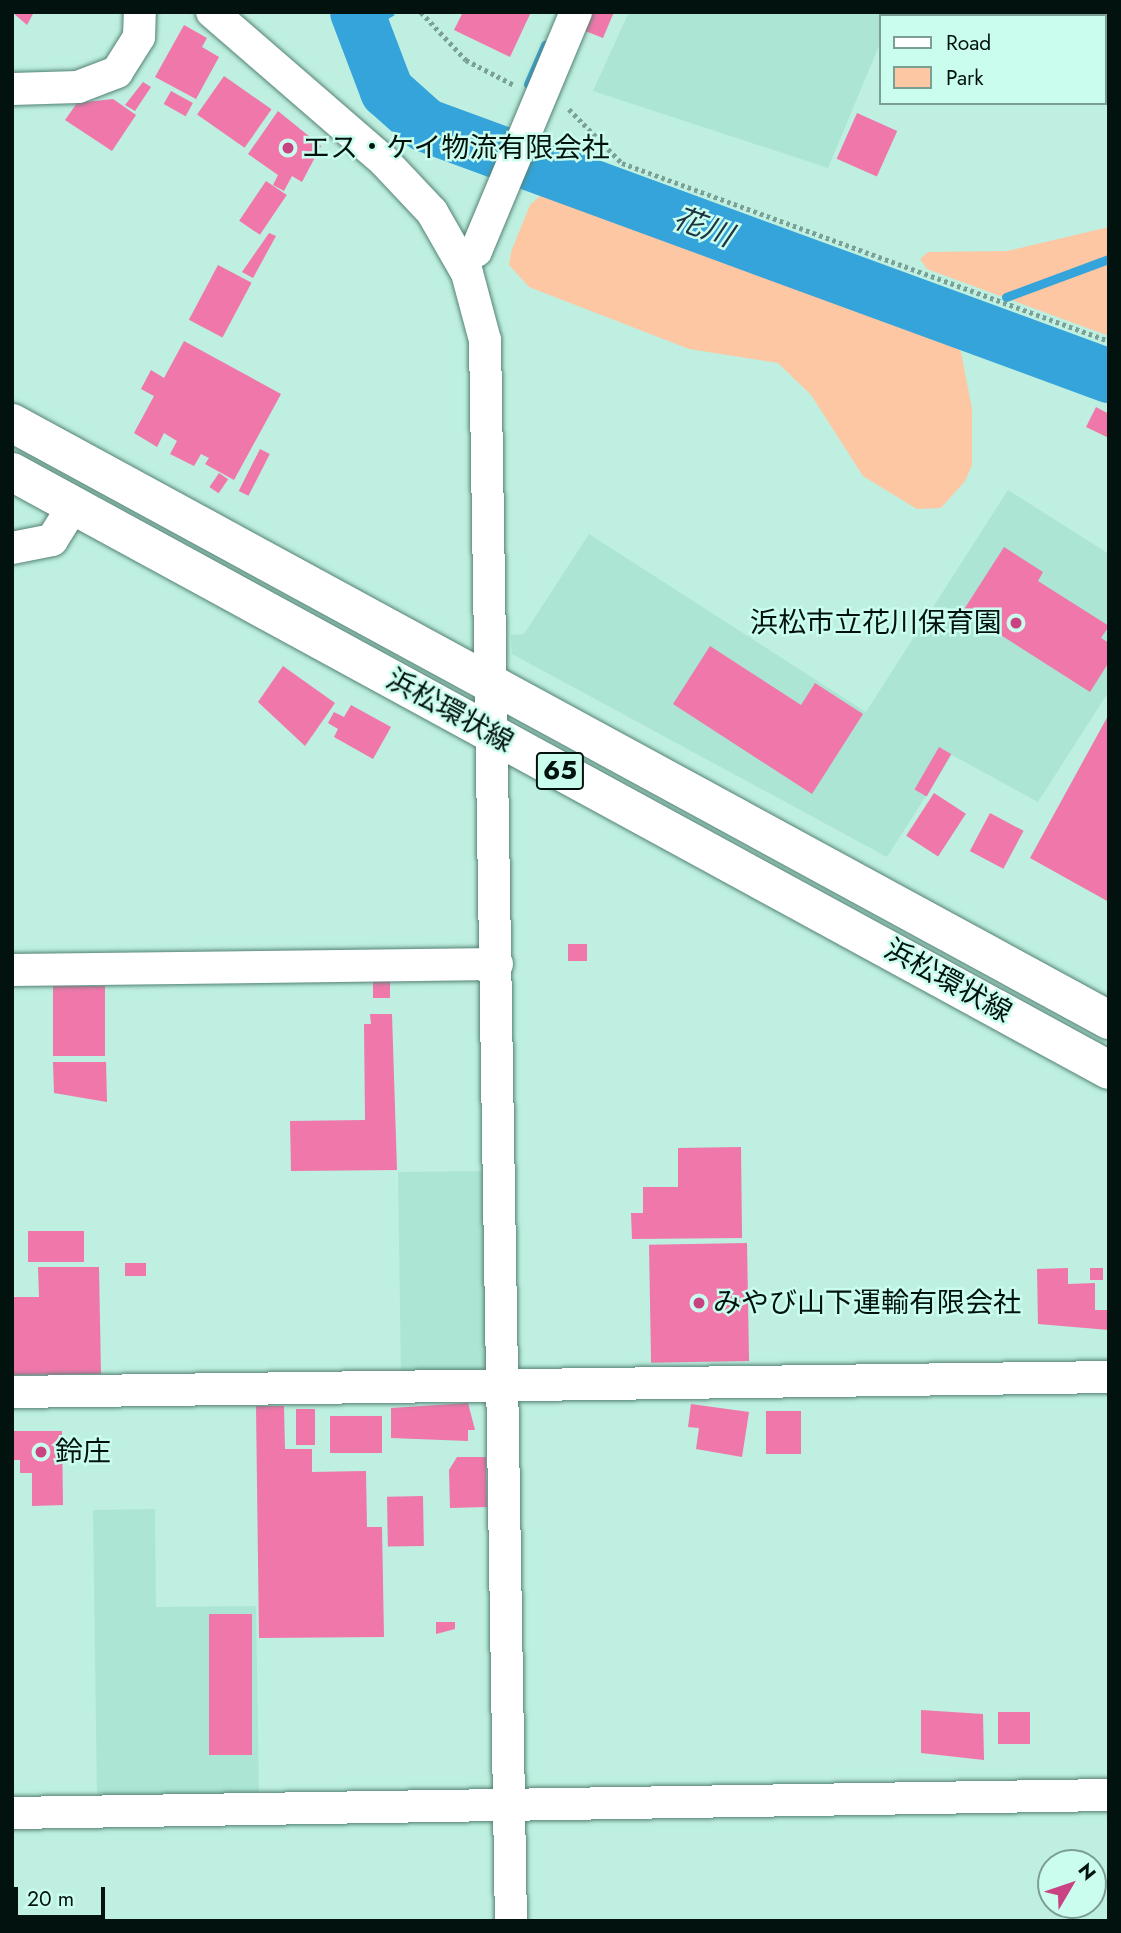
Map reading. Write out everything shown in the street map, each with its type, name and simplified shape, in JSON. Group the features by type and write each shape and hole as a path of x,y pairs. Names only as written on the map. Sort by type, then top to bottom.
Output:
{"main road":[{"name":"浜松環状線","path":"12,423 1109,1020"},
{"name":"浜松環状線","path":"12,472 1109,1070"}],"street":[{"path":"12,89 78,87 117,72 139,37 140,12"},
{"path":"212,12 409,185 460,259 478,306 489,375 511,1921"},
{"path":"460,259 476,251 505,181 548,101 576,12"},
{"path":"12,548 52,540 74,505"},
{"path":"12,970 497,964"},
{"path":"12,1392 1109,1377"},
{"path":"12,1813 1109,1795"}],"path":[{"path":"421,12 477,68 548,101 622,163 1109,341"}],"shaded area":[{"path":"629,12 893,12 880,14 880,43 828,168 593,91"},
{"path":"1008,490 1109,554 1109,691 1038,802 952,755 887,857 512,654 511,635 524,634 589,534 866,712"},
{"path":"487,1171 489,1365 481,1375 401,1375 398,1172"},
{"path":"155,1509 156,1607 256,1606 259,1798 97,1800 93,1510"}],"green space":[{"path":"548,189 952,338 961,352 972,409 972,465 965,481 941,508 917,509 863,476 811,395 778,363 689,349 529,287 509,265 511,252 530,205"},
{"path":"1109,227 1109,336 927,269 920,259 928,252 1007,251"}],"water":[{"path":"344,12 389,12 395,15 345,44"}],"building":[{"path":"12,12 34,12 27,25"},
{"path":"463,12 531,12 510,57 454,30"},
{"path":"587,12 614,12 603,38 580,29"},
{"path":"184,25 207,38 202,47 219,57 196,99 155,77"},
{"path":"224,76 272,109 245,148 197,115"},
{"path":"143,82 151,87 135,111 125,105"},
{"path":"171,91 193,103 186,116 164,104"},
{"path":"113,99 136,115 112,151 65,120 77,103"},
{"path":"278,111 321,146 302,182 292,176 284,191 273,185 278,175 248,154"},
{"path":"857,113 897,131 877,177 837,159"},
{"path":"266,181 287,195 260,235 239,221"},
{"path":"269,233 276,236 253,278 242,272"},
{"path":"218,265 252,283 222,338 189,320"},
{"path":"184,341 281,394 234,480 205,464 209,458 201,454 194,466 170,454 177,441 164,433 157,447 134,433 154,396 141,389 151,370 164,378"},
{"path":"1096,407 1109,414 1109,438 1086,427"},
{"path":"260,449 270,454 248,496 239,491"},
{"path":"219,473 228,479 219,493 209,487"},
{"path":"1004,547 1043,572 1038,581 1109,626 1101,638 1109,643 1109,662 1090,692 963,611"},
{"path":"710,646 801,705 815,683 863,714 812,794 673,704"},
{"path":"283,666 335,703 305,746 258,702"},
{"path":"351,705 391,727 373,759 334,737 338,729 328,723 334,712 344,717"},
{"path":"1109,714 1109,902 1030,858"},
{"path":"939,747 951,754 927,796 914,789"},
{"path":"934,793 966,814 938,856 906,836"},
{"path":"990,813 1024,831 1003,869 970,851"},
{"path":"568,944 587,944 587,961 568,961"},
{"path":"373,980 390,980 390,998 373,998"},
{"path":"53,986 105,986 105,1056 53,1056"},
{"path":"370,1014 392,1014 397,1170 291,1171 290,1121 365,1120 364,1024 371,1024"},
{"path":"53,1062 106,1062 107,1102 54,1093"},
{"path":"741,1147 742,1238 632,1239 631,1213 643,1213 643,1187 678,1187 678,1148"},
{"path":"28,1231 84,1231 84,1262 28,1262"},
{"path":"747,1243 749,1361 651,1363 649,1245"},
{"path":"125,1263 146,1263 146,1276 125,1276"},
{"path":"38,1267 99,1267 101,1374 12,1375 12,1297 39,1297"},
{"path":"1068,1268 1068,1284 1095,1283 1095,1310 1108,1310 1109,1330 1038,1324 1037,1269"},
{"path":"1090,1268 1103,1268 1103,1280 1090,1280"},
{"path":"468,1403 475,1430 468,1430 468,1441 391,1438 391,1408"},
{"path":"691,1404 749,1412 742,1457 696,1449 699,1428 688,1427"},
{"path":"256,1406 284,1406 285,1449 312,1449 312,1472 366,1471 367,1527 382,1527 384,1637 259,1638"},
{"path":"296,1409 315,1409 315,1445 296,1445"},
{"path":"766,1411 801,1411 801,1454 766,1454"},
{"path":"330,1416 382,1416 382,1453 330,1453"},
{"path":"12,1431 62,1431 63,1505 32,1506 32,1473 20,1473 20,1460 12,1460"},
{"path":"457,1457 486,1457 487,1507 450,1508 449,1470"},
{"path":"423,1496 424,1546 388,1547 387,1497"},
{"path":"209,1614 252,1614 252,1755 209,1755"},
{"path":"436,1622 455,1622 455,1629 436,1634"},
{"path":"921,1710 983,1714 984,1760 921,1753"},
{"path":"998,1712 1030,1712 1030,1744 998,1744"}],"waterway":[{"name":"花川","path":"357,12 387,91 425,125 1109,376"},
{"path":"528,84 545,45"},
{"path":"1006,297 1109,259"},
{"path":"952,318 972,310"}],"place":[{"name":"エス・ケイ物流有限会社","path":"288,148"},
{"name":"浜松市立花川保育園","path":"1016,623"},
{"name":"みやび山下運輸有限会社","path":"699,1303"},
{"name":"鈴庄","path":"41,1452"}]}
